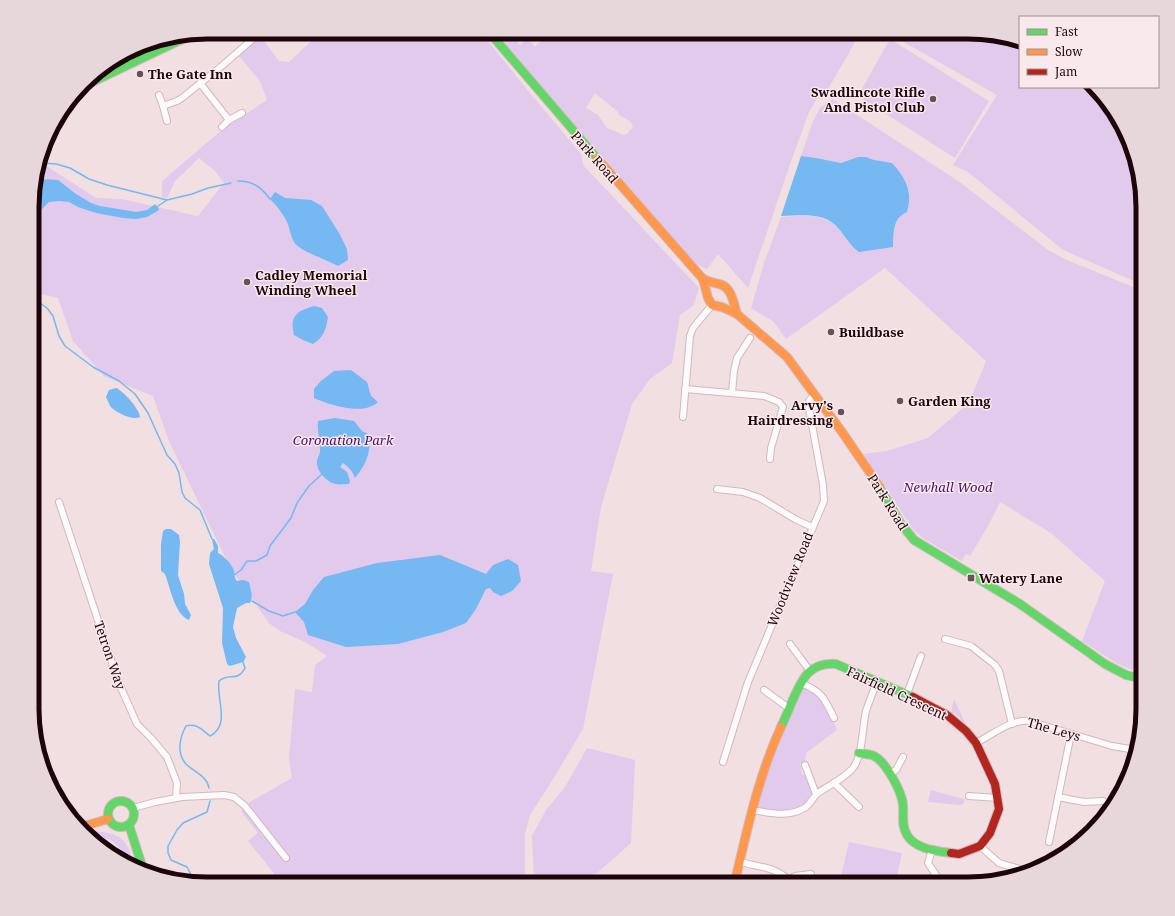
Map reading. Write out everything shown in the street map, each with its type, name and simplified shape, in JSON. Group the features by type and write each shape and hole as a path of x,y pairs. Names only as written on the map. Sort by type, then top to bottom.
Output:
{"main road":[{"name":"Park Road","path":"495,39 576,135 703,279 710,284 722,285 728,289 737,314"},
{"path":"98,79 178,41"},
{"name":"Park Road","path":"703,279 709,301 712,305 722,307 737,314 787,357 837,425 880,488 901,524 914,540 1020,604 1105,664 1126,675 1136,677"},
{"path":"708,294 711,288 718,285"},
{"path":"722,307 728,303 730,296"},
{"name":"Fairfield Crescent","path":"736,877 759,781 766,761 801,683 810,671 821,664 836,664 907,694 948,715 966,731 976,744 995,784 998,798 999,809 996,818 990,833 980,846"},
{"path":"859,753 874,756 880,761 896,782 903,804 902,822 907,836 916,844 932,850 959,854 980,846"},
{"path":"114,802 126,802 133,808 134,817 129,825 125,827 116,828 110,824 108,819 109,809 114,802"},
{"path":"86,826 108,819"},
{"path":"129,825 141,864"}],"street":[{"path":"163,106 177,101 253,39"},
{"path":"200,83 230,120"},
{"path":"160,95 167,121"},
{"path":"222,127 242,113"},
{"path":"683,417 690,336 693,328 712,305"},
{"path":"732,393 737,358 750,338"},
{"path":"685,389 764,396 779,402 783,407 771,448 770,459"},
{"name":"Woodview Road","path":"723,762 748,682 824,501 824,493 809,408 809,401 814,395"},
{"path":"716,489 743,492 760,498 795,519 812,527"},
{"name":"Tetron Way","path":"59,502 118,681 137,724 167,757 177,783 176,798"},
{"path":"945,639 971,646 995,665 999,671 1012,724"},
{"path":"790,644 810,671"},
{"path":"907,694 921,656"},
{"path":"752,810 783,815 793,813 807,806 816,794 834,783 852,768 859,753 866,711 877,682"},
{"path":"801,683 820,693 834,718"},
{"path":"764,690 790,709"},
{"name":"The Leys","path":"976,744 1021,720 1029,721 1112,746 1131,749"},
{"path":"1049,842 1071,734"},
{"path":"890,774 896,770 903,757"},
{"path":"805,766 816,794"},
{"path":"834,783 859,807"},
{"path":"133,808 176,798 224,795 234,797 245,806 286,858"},
{"path":"969,796 998,798"},
{"path":"1058,796 1084,802 1103,800"},
{"path":"980,846 999,863 1019,869"},
{"path":"932,850 928,862 937,877"},
{"path":"740,862 773,869 784,877"},
{"path":"794,877 811,874"}],"green space":[{"name":"Coronation Park","path":"259,39 262,39 279,61 289,62 314,39 487,39 581,154 583,165 699,288 693,306 680,315 672,363 650,379 632,404 601,507 591,571 613,574 583,729 530,815 525,834 525,877 275,877 273,872 248,841 258,833 241,811 250,802 292,778 289,758 295,689 312,692 315,665 327,656 307,643 280,631 270,624 237,578 223,553 169,441 153,396 104,376 73,341 58,298 39,293 39,196 44,168 48,167 96,198 121,199 198,216 224,183 215,171 199,158 175,181 167,198 162,197 162,181 223,129 267,100 260,81 239,56"},
{"path":"503,39 515,39 520,45 529,39 535,47 541,41 539,39 857,39 824,96 819,95 809,112 748,288 718,254 707,269 696,264 538,82","holes":["595,93 618,112 619,115 630,121 633,127 627,134 624,135 607,128 598,115 586,108"]},
{"name":"Swadlincote Rifle And Pistol Club","path":"890,39 989,101 955,158 858,96"},
{"path":"898,39 979,39 1001,42 1019,47 1019,88 1087,88 1108,113 1119,132 1133,174 1136,196 1136,282 1063,250 968,172 953,165 997,95"},
{"name":"Newhall Wood","path":"833,99 961,183 1048,250 1067,260 1136,288 1136,671 1118,664 1082,641 1105,581 1051,533 1000,502 970,556 966,554 962,561 924,539 912,528 863,454 887,451 928,438 969,403 986,361 885,268 786,339 773,321 751,308 764,263 781,217 810,216 825,219 839,229 852,247 893,247 895,225 909,192 904,178 892,163 866,157 858,157 841,163 801,156 813,121 820,108"},
{"path":"803,686 815,691 823,700 837,730 806,753 805,761 800,764 802,775 806,775 813,796 801,806 789,811 761,809 757,804 767,766"},
{"path":"954,699 966,725 956,714 951,713"},
{"path":"587,748 635,760 631,843 597,873 586,877 534,877 532,836 546,810 565,787"},
{"path":"931,790 964,799 964,803 961,805 928,802"},
{"path":"92,831 111,834 122,839 126,844 133,860 123,855 121,849 111,840 96,835"},
{"path":"849,842 902,853 897,877 841,877"}],"water":[{"path":"801,156 841,163 858,157 866,157 892,163 901,174 909,192 909,205 907,212 896,222 893,247 859,252 839,229 827,219 804,215 781,216"},
{"path":"41,179 58,180 76,194 91,203 100,206 136,212 147,210 155,204 159,210 147,217 136,219 96,213 78,207 69,202 49,202 39,212"},
{"path":"275,192 285,198 311,200 322,206 347,249 348,260 338,266 307,252 297,245 293,240 284,217 270,199"},
{"path":"314,306 322,308 328,317 324,332 320,339 313,344 294,335 293,323 299,312"},
{"path":"351,370 367,382 371,396 378,402 372,406 356,409 328,404 314,398 314,389 321,381 334,371"},
{"path":"116,388 130,400 137,409 140,417 128,417 110,406 106,397 109,390"},
{"path":"335,418 354,421 362,431 370,435 367,458 355,478 343,463 340,467 347,472 350,481 349,484 330,482 321,474 317,464 320,451 318,421"},
{"path":"166,529 171,529 179,535 178,575 184,594 185,604 191,615 189,620 180,613 171,593 165,574 161,571 161,544 163,531"},
{"path":"212,539 214,539 218,546 218,553 232,566 236,580 249,582 252,598 250,603 246,603 237,608 233,627 236,638 246,657 243,662 230,666 227,664 222,643 223,608 209,564 210,553 214,549"},
{"path":"440,555 486,574 493,565 508,559 518,565 521,581 512,591 501,596 493,592 490,588 486,589 476,609 466,623 443,632 398,644 346,647 308,635 304,622 295,612 305,604 313,590 324,577 377,563"}],"waterway":[{"path":"45,163 56,164 70,168 89,179 107,185 167,200 231,183"},
{"path":"238,181 248,182 256,186 270,199"},
{"path":"158,206 167,200"},
{"path":"39,302 47,308 53,316 59,336 65,346 93,367 119,381 135,394 148,413 167,455 175,464 179,473 182,492 185,498 200,510 212,539"},
{"path":"234,575 241,570 247,561 256,561 267,555 270,546 291,518 297,503 309,486 322,474"},
{"path":"252,601 269,611 283,616 295,612"},
{"path":"209,788 206,780 189,767 183,760 180,750 182,735 186,726 190,725 202,729 210,736 216,731 220,725 221,719 219,681 223,678 239,675 245,668 243,662"},
{"path":"192,877 187,867 171,860 168,853 168,846 177,830 183,823 207,812 210,801"}],"traffic: fast":[{"path":"495,39 597,158"},
{"path":"98,79 178,41"},
{"path":"879,486 901,524 914,540 1020,604 1105,664 1126,675 1136,677"},
{"path":"781,727 798,688 806,675 818,666 826,664 836,664 913,697"},
{"path":"859,753 872,755 879,759 893,778 902,799 904,828 911,840 927,848 951,853"},
{"path":"121,801 130,805 134,814 130,823 121,827 112,823 108,814 112,805 121,801"},
{"path":"129,825 141,864"}],"traffic: slow":[{"path":"597,158 703,279 722,285 728,290 737,314"},
{"path":"703,279 708,298 712,305 722,307 737,314 787,357 842,432 879,486"},
{"path":"736,877 760,782 781,727"},
{"path":"86,826 108,819"}],"traffic: jam":[{"path":"913,697 947,715 966,731 976,743 995,784 999,809 990,833 980,846 959,854 951,853"}],"place":[{"name":"The Gate Inn","path":"140,74"},
{"name":"Swadlincote Rifle And Pistol Club","path":"933,99"},
{"name":"Cadley Memorial Winding Wheel","path":"247,282"},
{"name":"Buildbase","path":"831,332"},
{"name":"Garden King","path":"900,401"},
{"name":"Arvy's Hairdressing","path":"841,412"},
{"name":"Watery Lane","path":"971,578"}]}
